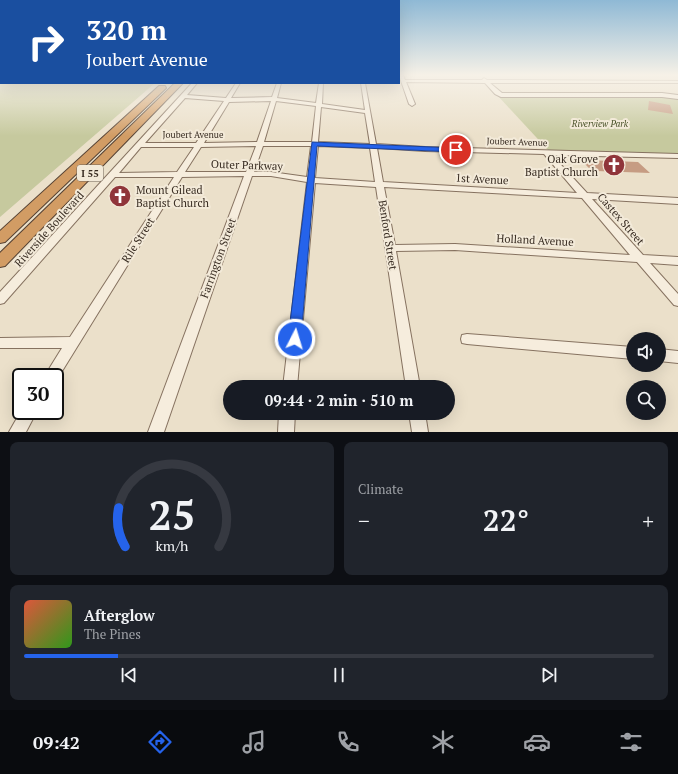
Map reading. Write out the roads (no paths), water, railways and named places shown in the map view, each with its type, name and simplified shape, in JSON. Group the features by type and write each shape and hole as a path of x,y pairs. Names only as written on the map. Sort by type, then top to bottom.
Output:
{"highway":[{"name":"I 55","path":"0,239 155,95"},
{"name":"I 55","path":"0,262 168,95"}],"street":[{"name":"Rile Street","path":"57,368 230,95"},
{"name":"Farrington Street","path":"156,432 260,144 275,95"},
{"path":"291,380 319,95"},
{"name":"Benford Street","path":"365,95 372,146 380,184 412,380"},
{"path":"409,95 412,104"},
{"path":"663,95 678,97"},
{"path":"183,96 227,100 274,99 368,112"},
{"name":"Riverside Boulevard","path":"0,300 183,96"},
{"name":"Joubert Avenue","path":"139,145 314,144 425,149 678,156"},
{"name":"Castex Street","path":"546,152 678,302"},
{"name":"Outer Parkway","path":"112,175 271,174 310,180 380,184"},
{"name":"1st Avenue","path":"380,184 678,201"},
{"name":"Holland Avenue","path":"390,248 455,247 678,261"},
{"path":"467,339 626,352"},
{"path":"0,344 73,342"},
{"path":"666,356 678,357"},
{"path":"16,432 24,420"},
{"path":"286,432 287,420"},
{"path":"418,420 420,432"}],"place":[{"name":"Oak Grove Baptist Church","path":"614,165"},
{"name":"Mount Gilead Baptist Church","path":"120,196"}],"park label":[{"name":"Riverview Park","path":"600,124"}]}
